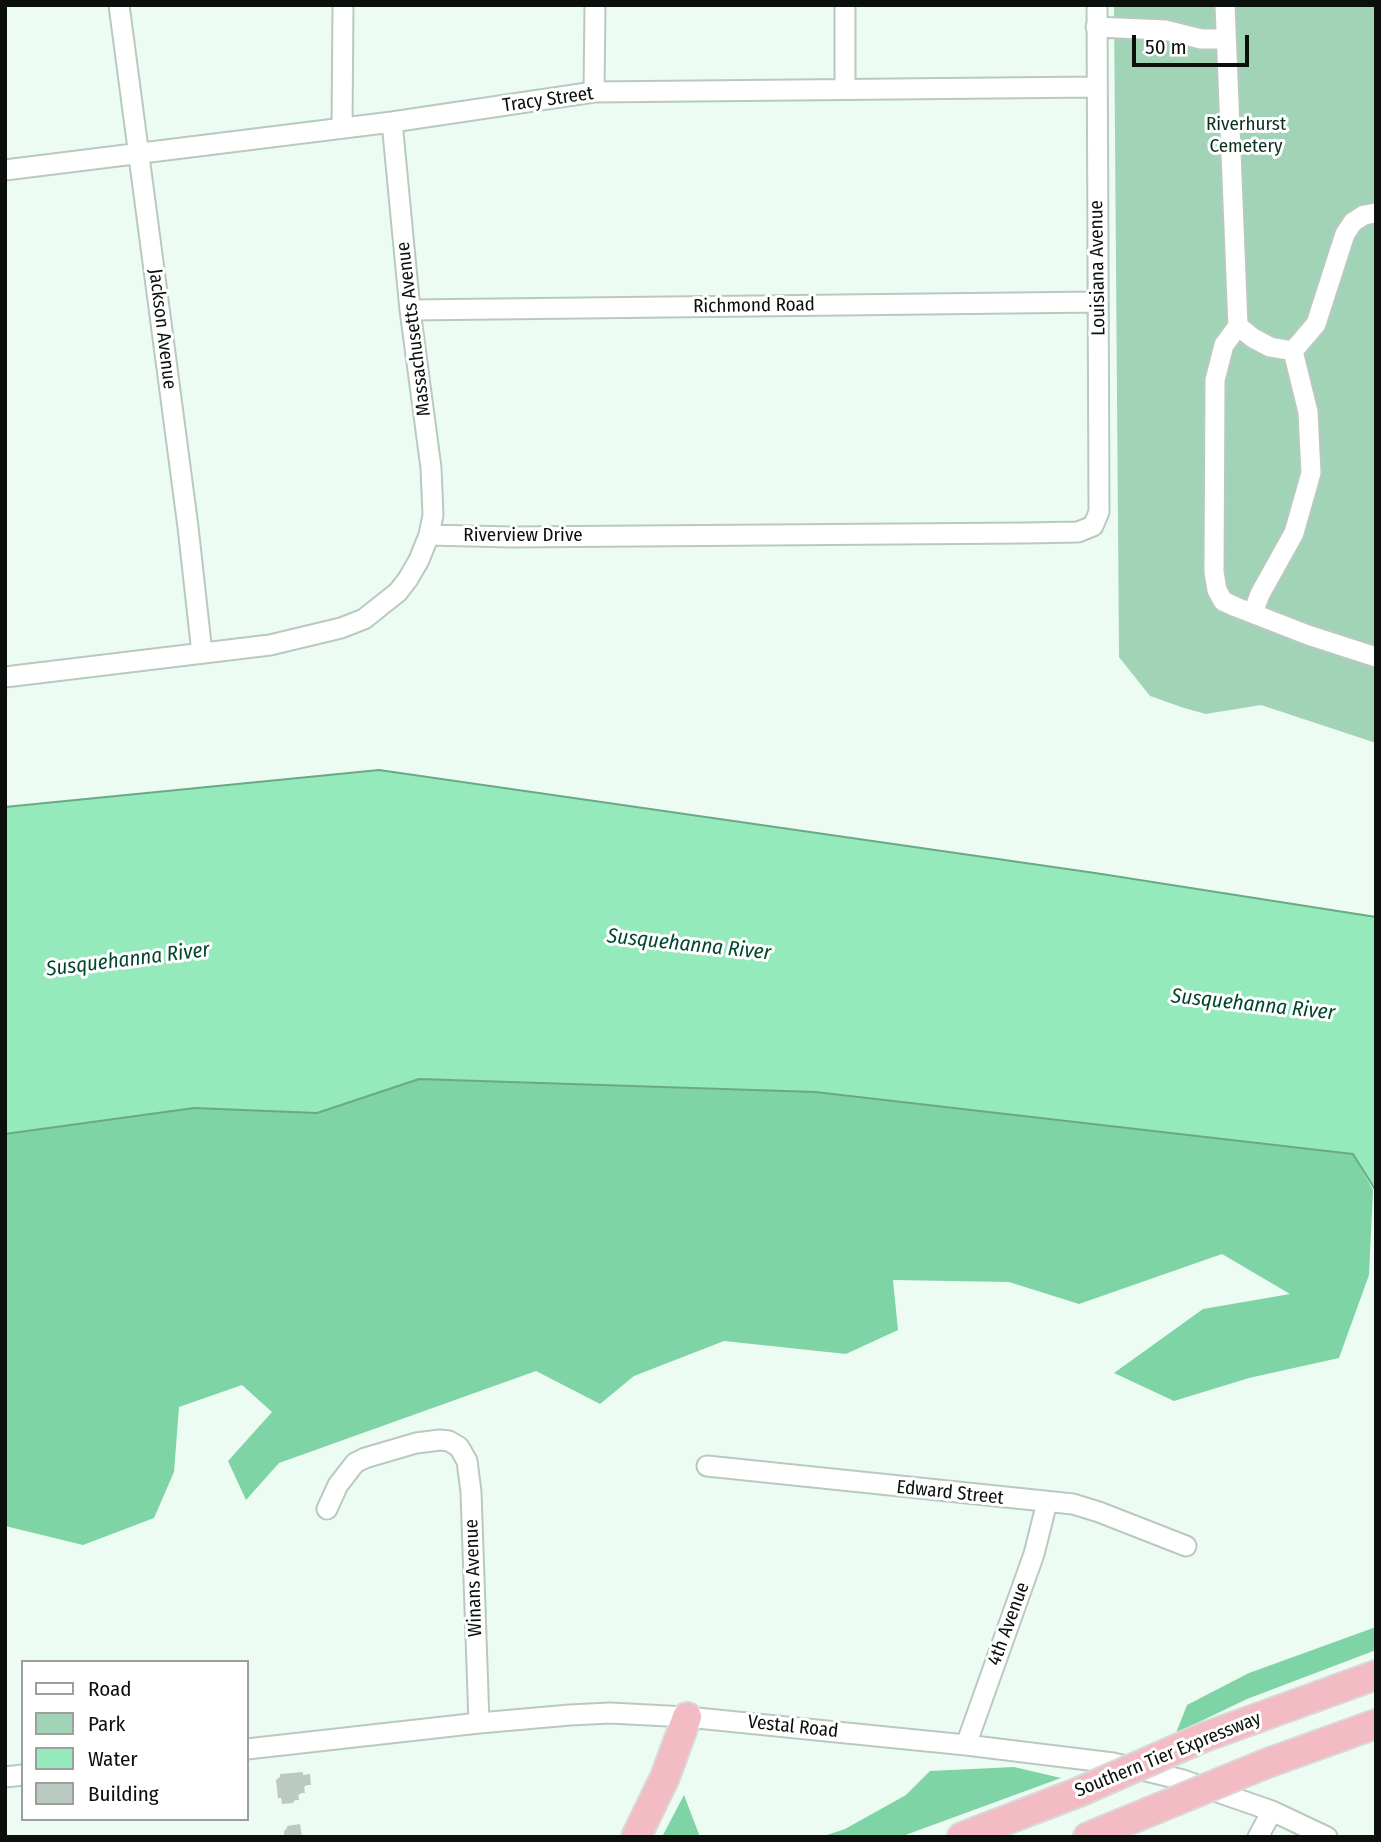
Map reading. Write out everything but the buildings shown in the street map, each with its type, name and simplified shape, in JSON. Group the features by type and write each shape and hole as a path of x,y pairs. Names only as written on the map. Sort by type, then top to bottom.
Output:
{"highway":[{"name":"Southern Tier Expressway","path":"962,1837 1079,1792 1202,1738 1376,1675"},
{"path":"636,1837 665,1777 687,1717"},
{"path":"1088,1837 1265,1763 1376,1724"}],"street":[{"name":"Jackson Avenue","path":"119,5 188,527 202,653"},
{"path":"342,128 343,5"},
{"path":"594,92 595,5"},
{"path":"845,5 845,88"},
{"name":"Louisiana Avenue","path":"1091,527 1099,512 1097,5"},
{"path":"1225,5 1238,326 1224,345 1215,380 1214,572 1217,590 1223,601 1308,635 1376,657"},
{"path":"1096,27 1165,30 1186,37 1225,39"},
{"name":"Tracy Street","path":"5,170 391,122 594,92 1096,86"},
{"name":"Massachusetts Avenue","path":"391,122 410,310 431,468 432,515 429,535"},
{"path":"1293,351 1316,324 1345,234 1353,222 1364,215 1376,213"},
{"name":"Richmond Road","path":"410,310 1098,302"},
{"path":"1238,326 1270,347 1293,351"},
{"path":"1253,613 1259,594 1294,533 1311,473 1308,412 1293,351"},
{"name":"Riverview Drive","path":"429,535 524,537 1025,533 1078,532 1091,527"},
{"path":"5,677 270,645 341,628 364,619 398,592 419,561 429,535"},
{"name":"Winans Avenue","path":"327,1509 338,1485 355,1463 365,1458 416,1443 449,1441 459,1447 467,1461 471,1492 479,1723"},
{"name":"Edward Street","path":"707,1466 1073,1504 1186,1546"},
{"name":"4th Avenue","path":"966,1745 1034,1554 1047,1502"},
{"name":"Vestal Road","path":"248,1749 479,1723 610,1713 687,1717 966,1745 1113,1763 1183,1780 1272,1811 1327,1837"},
{"path":"1258,1837 1272,1811"}],"green space":[{"name":"Riverhurst Cemetery","path":"1114,5 1376,5 1376,743 1261,705 1206,714 1184,708 1150,696 1119,657"}],"shaded area":[{"path":"419,1079 815,1092 1353,1154 1373,1190 1369,1275 1339,1358 1249,1378 1174,1401 1114,1373 1203,1309 1290,1294 1222,1254 1079,1304 1009,1282 893,1280 898,1330 846,1354 724,1341 634,1376 600,1404 536,1371 279,1463 246,1500 228,1461 272,1412 242,1385 179,1407 174,1472 154,1518 83,1545 5,1526 5,1134 194,1108 317,1113"},
{"path":"1376,1627 1376,1650 1247,1699 1176,1733 1187,1705 1249,1673"},
{"path":"1014,1767 1061,1778 900,1837 821,1837 845,1829 906,1795 930,1771"},
{"path":"684,1795 700,1837 662,1837"}],"water":[{"name":"Susquehanna River","path":"379,770 1095,873 1376,917 1376,1191 1353,1154 815,1092 419,1079 317,1113 194,1108 5,1134 5,807"}]}
